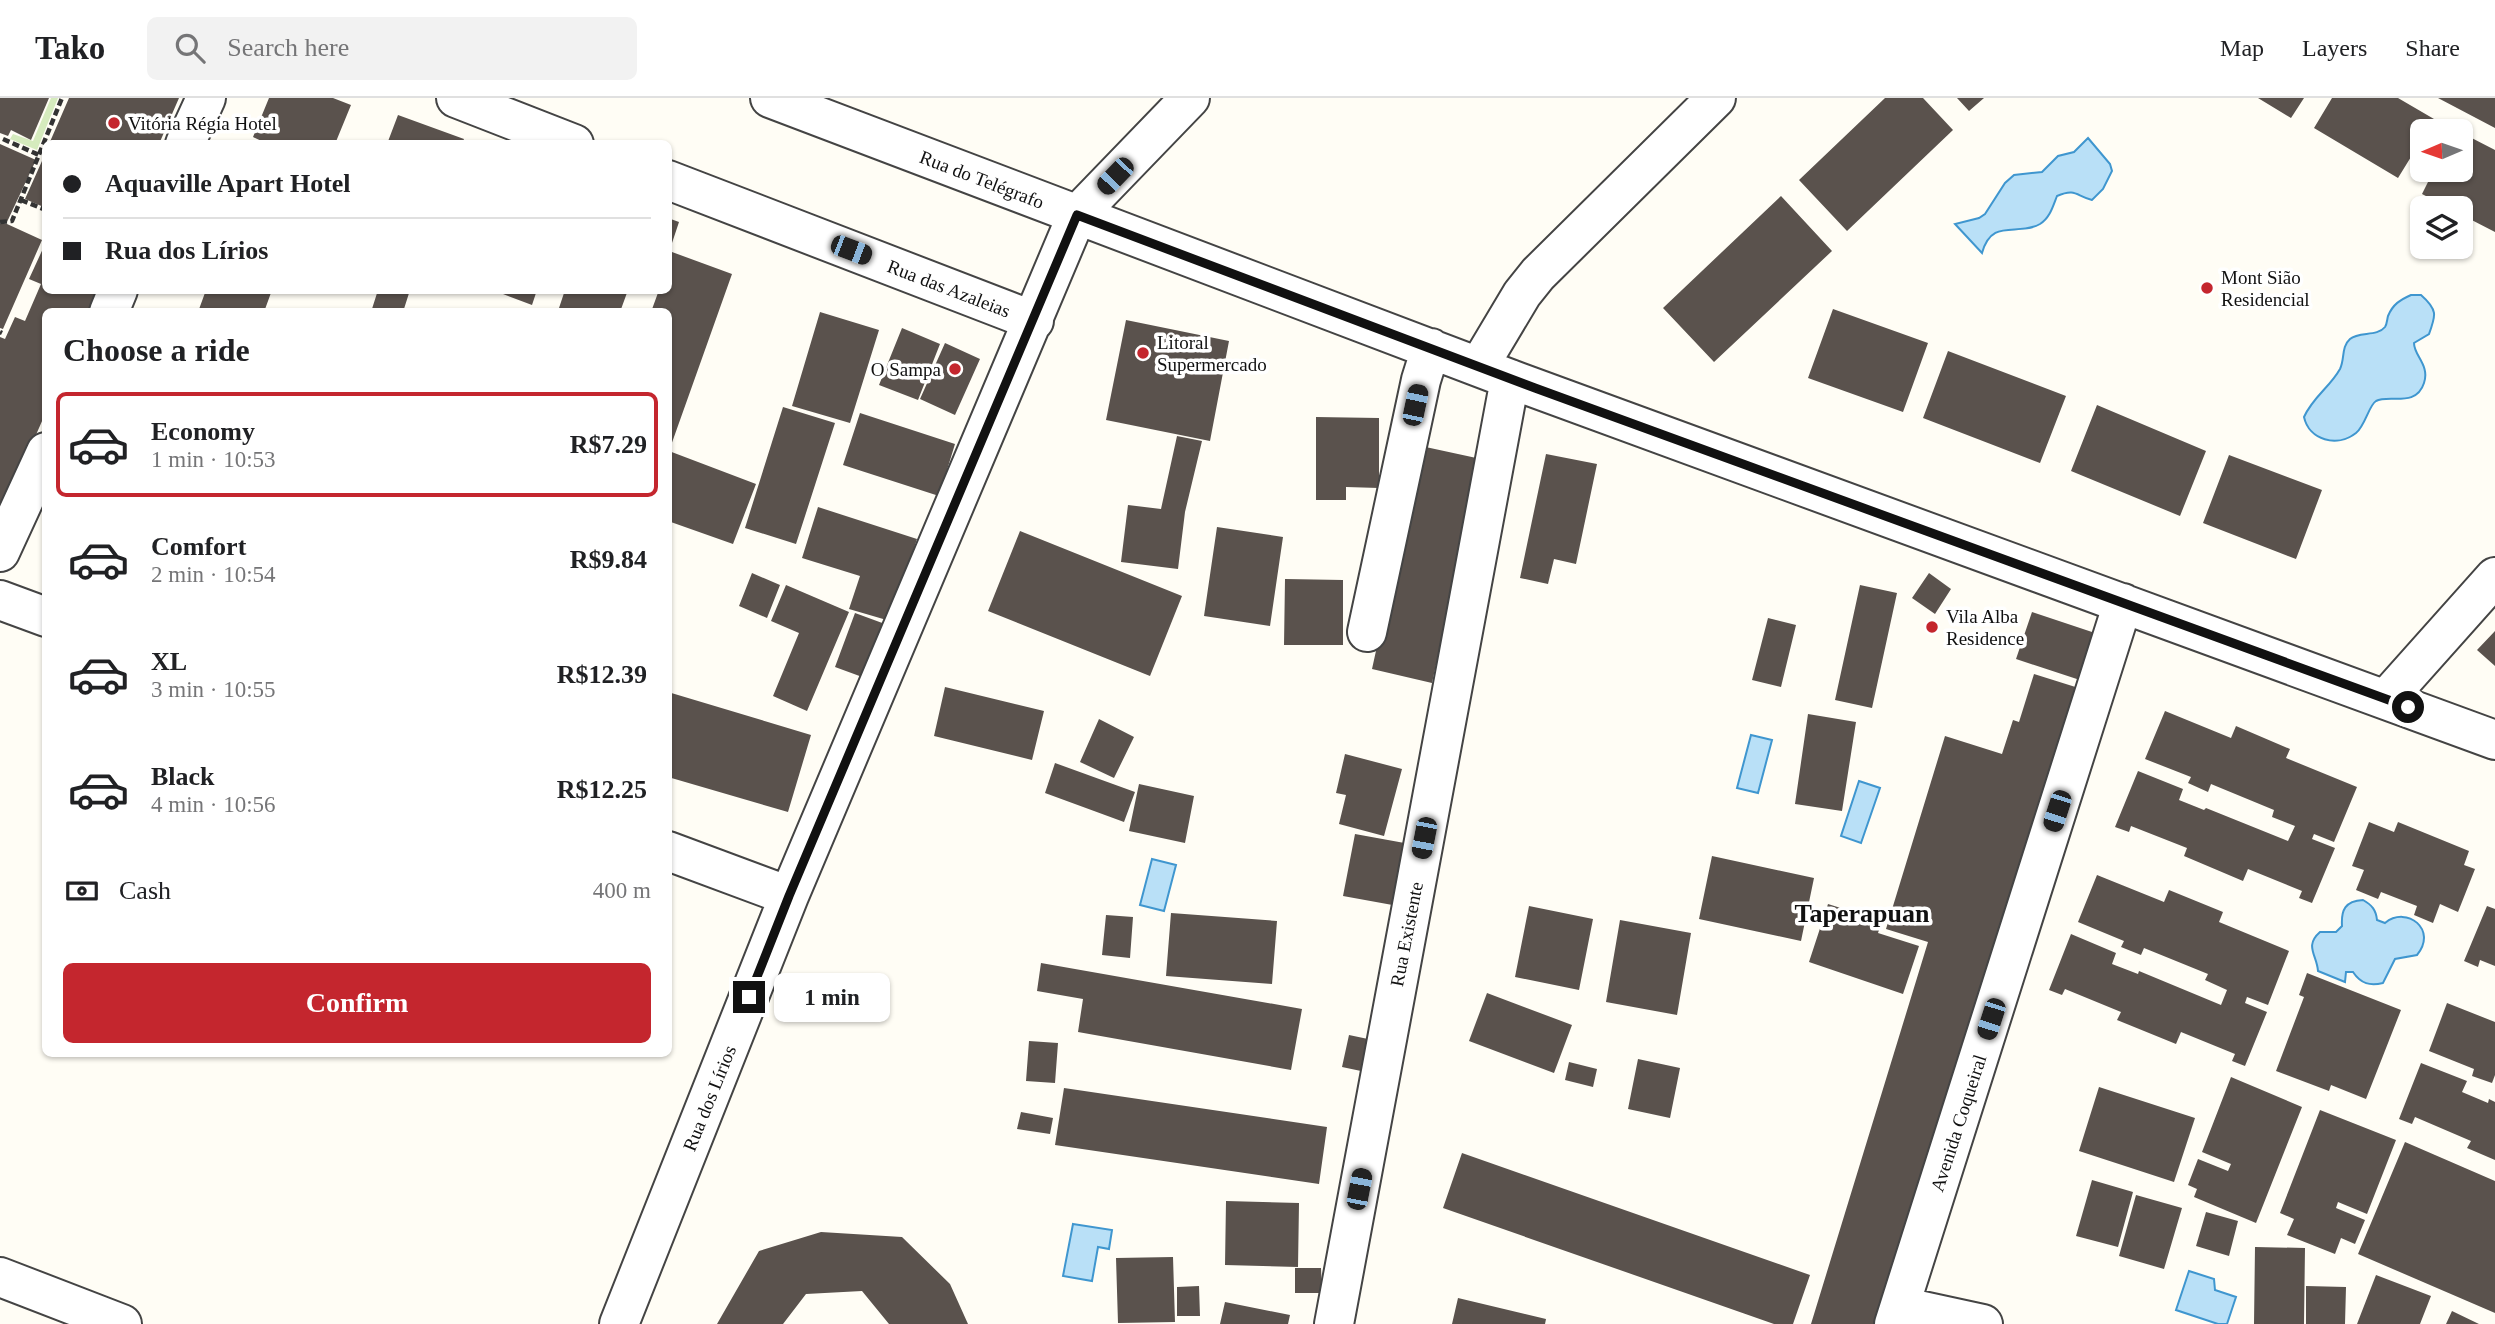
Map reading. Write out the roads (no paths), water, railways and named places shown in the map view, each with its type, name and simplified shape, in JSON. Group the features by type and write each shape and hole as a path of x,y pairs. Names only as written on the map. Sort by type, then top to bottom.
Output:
{"street":[{"path":"187,140 206,98"},
{"path":"456,98 564,140"},
{"name":"Rua do Telégrafo","path":"770,98 1494,372 2387,698 2495,740"},
{"path":"1077,215 1190,98"},
{"path":"1494,372 1522,294 1538,274 1716,98"},
{"name":"Rua das Azaleias","path":"672,182 1034,321"},
{"name":"Rua dos Lírios","path":"619,1324 789,896 1077,215"},
{"path":"1367,632 1421,380 1431,348"},
{"name":"Rua Existente","path":"1334,1324 1494,372"},
{"path":"0,552 42,461"},
{"path":"2387,698 2495,577"},
{"path":"0,600 42,616"},
{"name":"Avenida Coqueiral","path":"1897,1315 2123,603"},
{"path":"672,852 789,896"},
{"path":"0,1277 122,1324"},
{"path":"1897,1315 1983,1324"}],"water":[{"path":"2088,138 2110,164 2112,171 2103,189 2092,200 2072,193 2057,196 2051,212 2040,224 2031,228 1999,231 1986,242 1982,253 1955,224 1985,214 2005,183 2014,175 2042,172 2058,156 2074,152"},
{"path":"2411,295 2421,295 2434,313 2429,334 2414,343 2425,371 2420,391 2409,398 2376,401 2359,430 2349,438 2333,441 2318,436 2307,425 2304,417 2340,369 2347,342 2358,335 2382,330 2395,305"},
{"path":"1751,735 1772,740 1758,793 1737,788"},
{"path":"1859,781 1880,788 1861,843 1841,836"},
{"path":"1152,859 1176,865 1164,911 1140,905"},
{"path":"2363,900 2373,908 2377,920 2385,923 2394,918 2410,919 2422,929 2424,937 2423,946 2417,955 2395,959 2383,983 2366,983 2353,972 2346,972 2345,982 2318,971 2313,951 2315,937 2320,932 2336,932 2342,926 2345,907 2352,902"},
{"path":"1073,1224 1112,1230 1109,1249 1098,1247 1092,1281 1063,1276"},
{"path":"2189,1271 2214,1279 2215,1290 2236,1297 2227,1324 2218,1324 2176,1310"}],"place":[{"name":"Vitória Régia Hotel","path":"114,123"},
{"name":"Mont Sião Residencial","path":"2207,288"},
{"name":"Litoral Supermercado","path":"1143,353"},
{"name":"O Sampa","path":"955,369"},
{"name":"Vila Alba Residence","path":"1932,627"}],"district":[{"name":"Taperapuan","path":"1862,913"}]}
